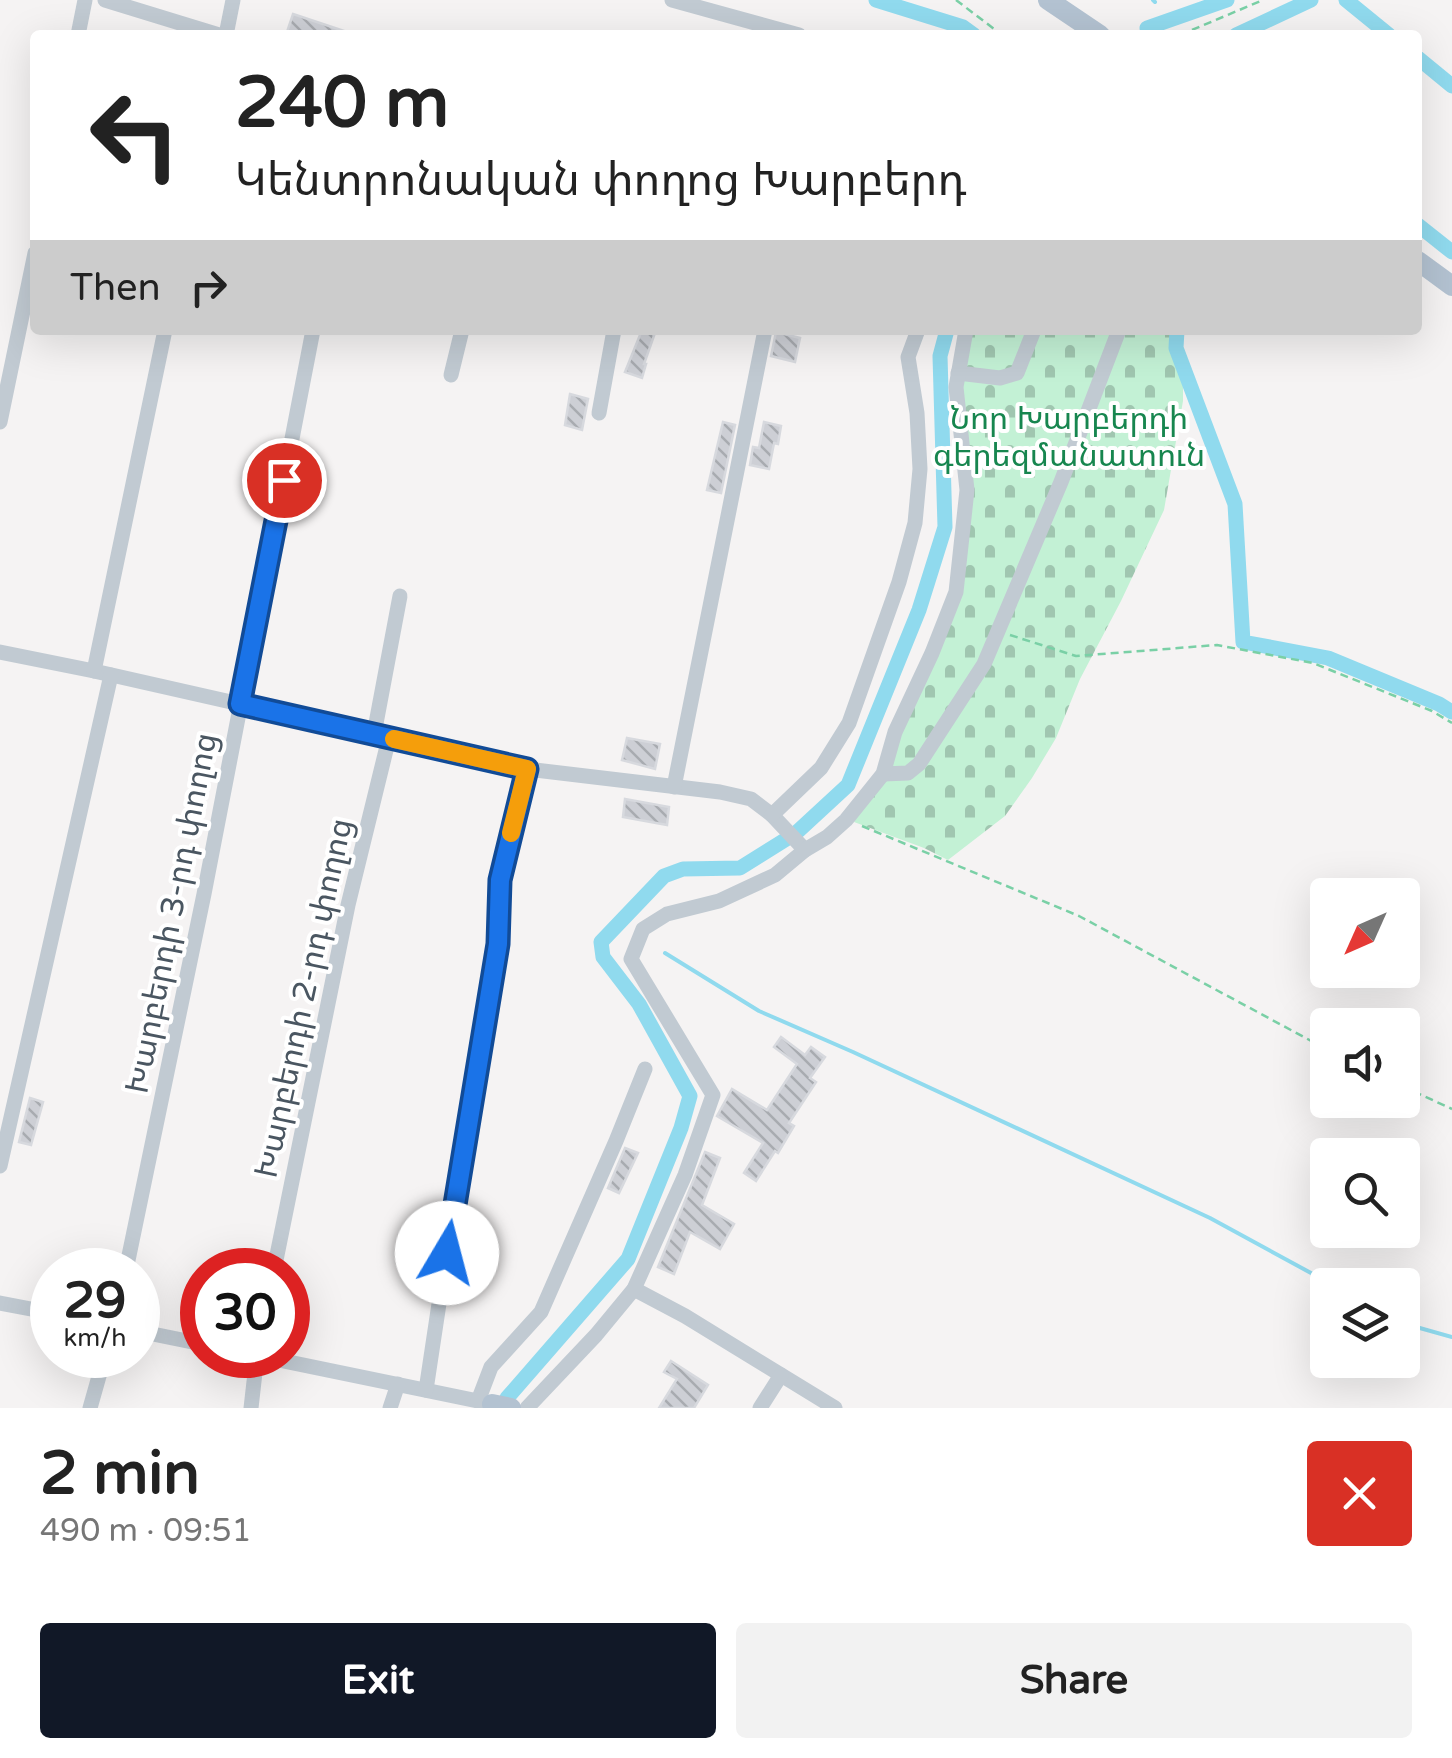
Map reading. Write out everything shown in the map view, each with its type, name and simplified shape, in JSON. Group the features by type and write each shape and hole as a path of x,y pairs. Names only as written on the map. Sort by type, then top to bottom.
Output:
{"main road":[{"path":"1048,0 1093,30"},
{"path":"1422,264 1452,286"}],"street":[{"path":"79,30 85,0"},
{"path":"105,0 205,30"},
{"path":"224,30 234,0"},
{"path":"672,0 781,30"},
{"path":"0,422 30,276"},
{"path":"94,671 163,335"},
{"name":"Խարբերդի 3-րդ փողոց","path":"131,1248 313,335"},
{"path":"452,375 461,335"},
{"path":"599,412 613,335"},
{"path":"674,788 764,335"},
{"path":"772,815 821,768 849,723 899,582 915,523 920,469 908,357 916,335"},
{"path":"536,1405 634,1289 685,1176 713,1095 631,959 643,929 667,914 719,900 775,875 846,820 882,774 894,732 932,653 956,592 967,490 956,387 965,335"},
{"path":"958,373 1000,378 1018,373 1032,335"},
{"path":"882,774 908,773 918,764 984,664 1062,482 1117,335"},
{"name":"Խարբերդի 2-րդ փողոց","path":"278,1248 381,736 400,596"},
{"path":"0,652 527,769 751,799 805,850"},
{"path":"0,1166 111,675"},
{"path":"426,1390 498,944 500,880 527,769"},
{"path":"310,1366 494,1404 491,1367 541,1312 645,1069"},
{"path":"634,1289 835,1408"},
{"path":"0,1303 30,1309"},
{"path":"760,1408 781,1375"},
{"path":"90,1408 98,1378"},
{"path":"251,1408 254,1378"},
{"path":"390,1408 398,1384"}],"path":[{"path":"956,0 995,30"},
{"path":"1192,30 1264,0"},
{"path":"1000,631 1076,656 1217,644 1314,663 1432,711 1452,723"},
{"path":"846,820 1078,916 1310,1040"},
{"path":"1420,1094 1452,1109"}],"green space":[{"name":"Նոր Խարբերդի գերեզմանատուն","path":"968,335 1183,335 1183,401 1164,510 1080,679 1056,738 1032,778 1005,816 948,860 854,822 948,618 972,496 953,389"}],"building":[{"path":"293,14 341,30 288,30"},
{"path":"640,335 654,335 642,378 625,372"},
{"path":"775,335 800,338 795,362 771,356"},
{"path":"570,394 588,399 582,430 565,425"},
{"path":"723,422 735,425 721,493 707,490"},
{"path":"764,422 781,426 769,469 750,465 753,447 759,448"},
{"path":"627,738 660,744 655,769 622,760"},
{"path":"625,799 669,807 667,825 623,817"},
{"path":"781,1037 805,1055 811,1047 825,1057 810,1078 816,1082 789,1123 794,1126 756,1181 744,1173 763,1143 717,1116 732,1089 767,1110 797,1064 774,1047"},
{"path":"30,1098 43,1102 31,1145 19,1142"},
{"path":"625,1148 638,1153 619,1193 608,1188"},
{"path":"705,1152 720,1158 702,1205 734,1224 720,1249 690,1232 674,1274 658,1267"},
{"path":"671,1361 708,1385 694,1408 659,1408 677,1379 664,1372"}],"waterway":[{"path":"876,0 967,30"},
{"path":"1147,28 1227,0"},
{"path":"1247,30 1311,0"},
{"path":"1346,0 1383,30"},
{"path":"1422,61 1452,86"},
{"path":"1422,228 1452,252"},
{"path":"502,1408 628,1259 690,1096 639,1004 603,957 601,942 664,876 683,869 740,868 796,833 848,785 919,610 945,527 940,356 946,335"},
{"path":"1177,335 1176,348 1235,504 1243,642 1328,658 1452,712"},
{"path":"665,953 759,1011 1210,1218 1310,1272"},
{"path":"1420,1328 1452,1337"}],"slow traffic":[{"path":"394,739 527,769 511,833"}],"route":[{"path":"284,480 240,704 527,769 500,880 498,944 447,1253"}]}
